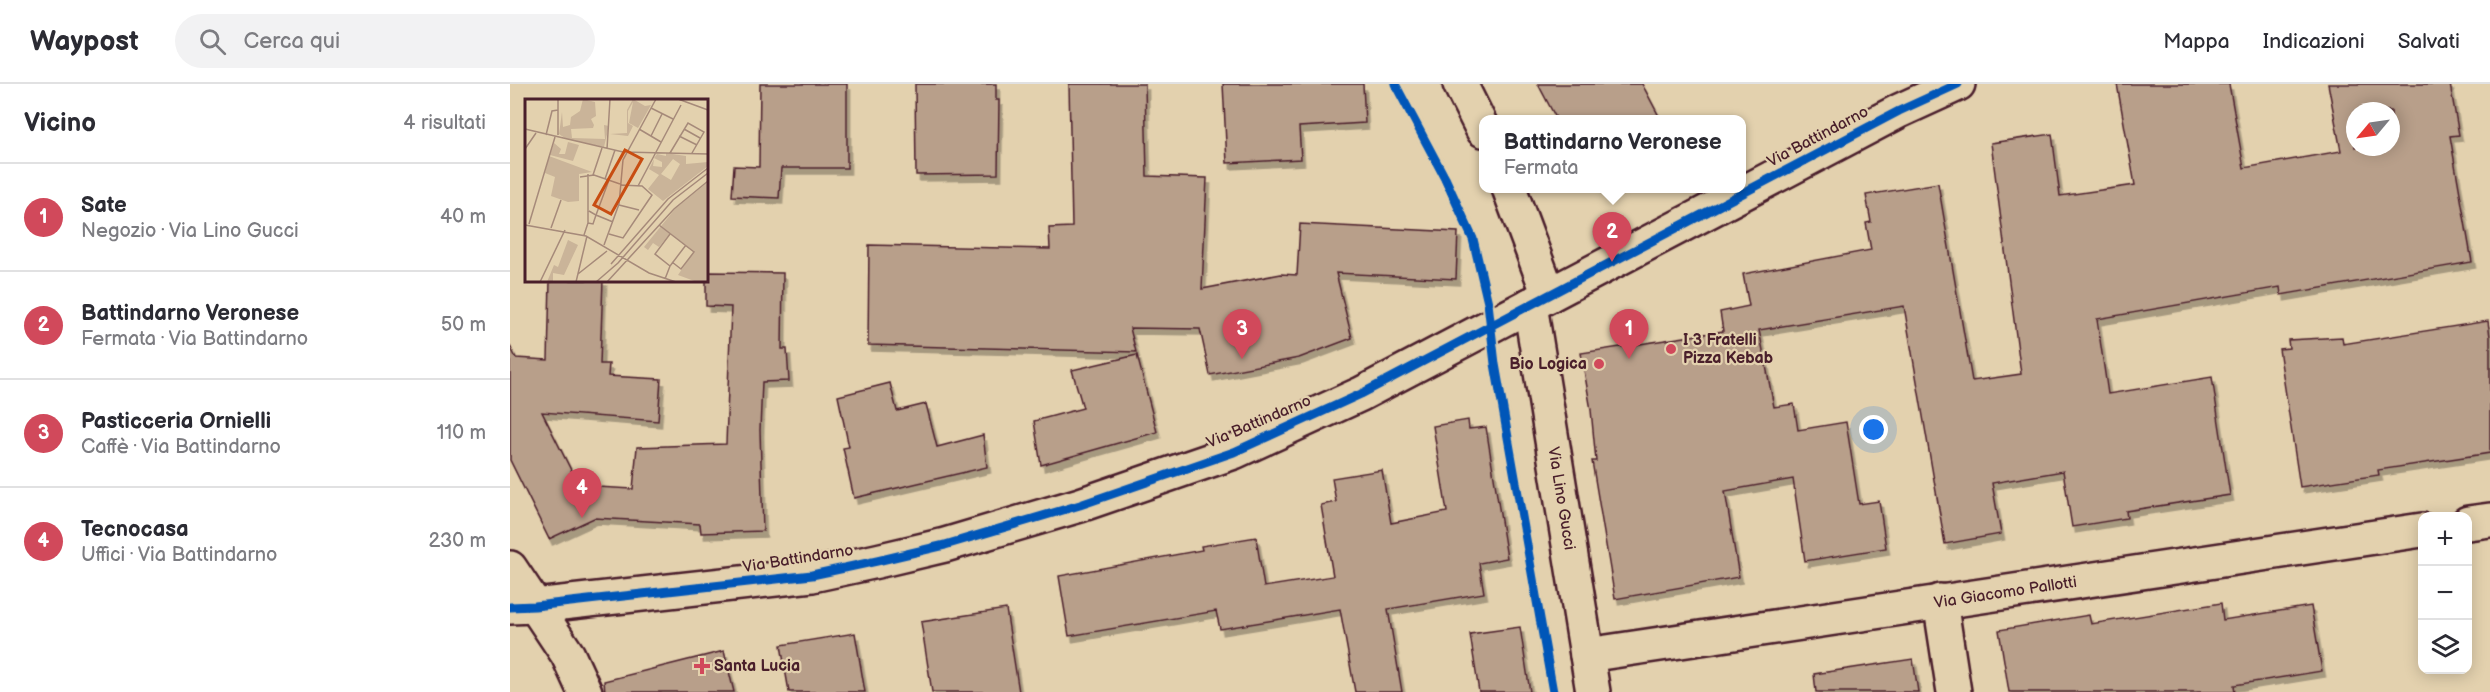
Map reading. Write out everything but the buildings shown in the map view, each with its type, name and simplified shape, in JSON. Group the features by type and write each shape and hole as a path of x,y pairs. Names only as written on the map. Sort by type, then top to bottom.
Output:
{"street":[{"path":"1460,84 1479,122"},
{"name":"Via Battindarno","path":"1746,192 1889,117 1958,84"},
{"name":"Via Lino Gucci","path":"1510,193 1539,300 1593,692"},
{"name":"Via Battindarno","path":"522,607 812,575 945,545 1047,515 1233,452 1361,394 1744,193"},
{"path":"2472,522 2490,520"},
{"name":"Via Giacomo Pallotti","path":"1587,655 2418,531"},
{"path":"510,568 522,607 567,655 585,692"},
{"path":"1940,601 1954,692"}],"cycle path":[{"path":"1395,84 1445,178 1473,239 1488,303 1495,364 1553,692"},
{"path":"1746,191 1899,111 1958,84"},
{"path":"510,607 812,575 945,545 1080,505 1234,452 1361,394 1743,193"}],"place":[{"name":"Battindarno Veronese","path":"1612,262"},
{"name":"I 3 Fratelli Pizza Kebab","path":"1671,349"},
{"name":"Pasticceria Ornielli","path":"1242,359"},
{"name":"Sate","path":"1629,359"},
{"name":"Bio Logica","path":"1599,364"},
{"name":"Tecnocasa","path":"582,518"},
{"name":"Santa Lucia","path":"702,666"}]}
